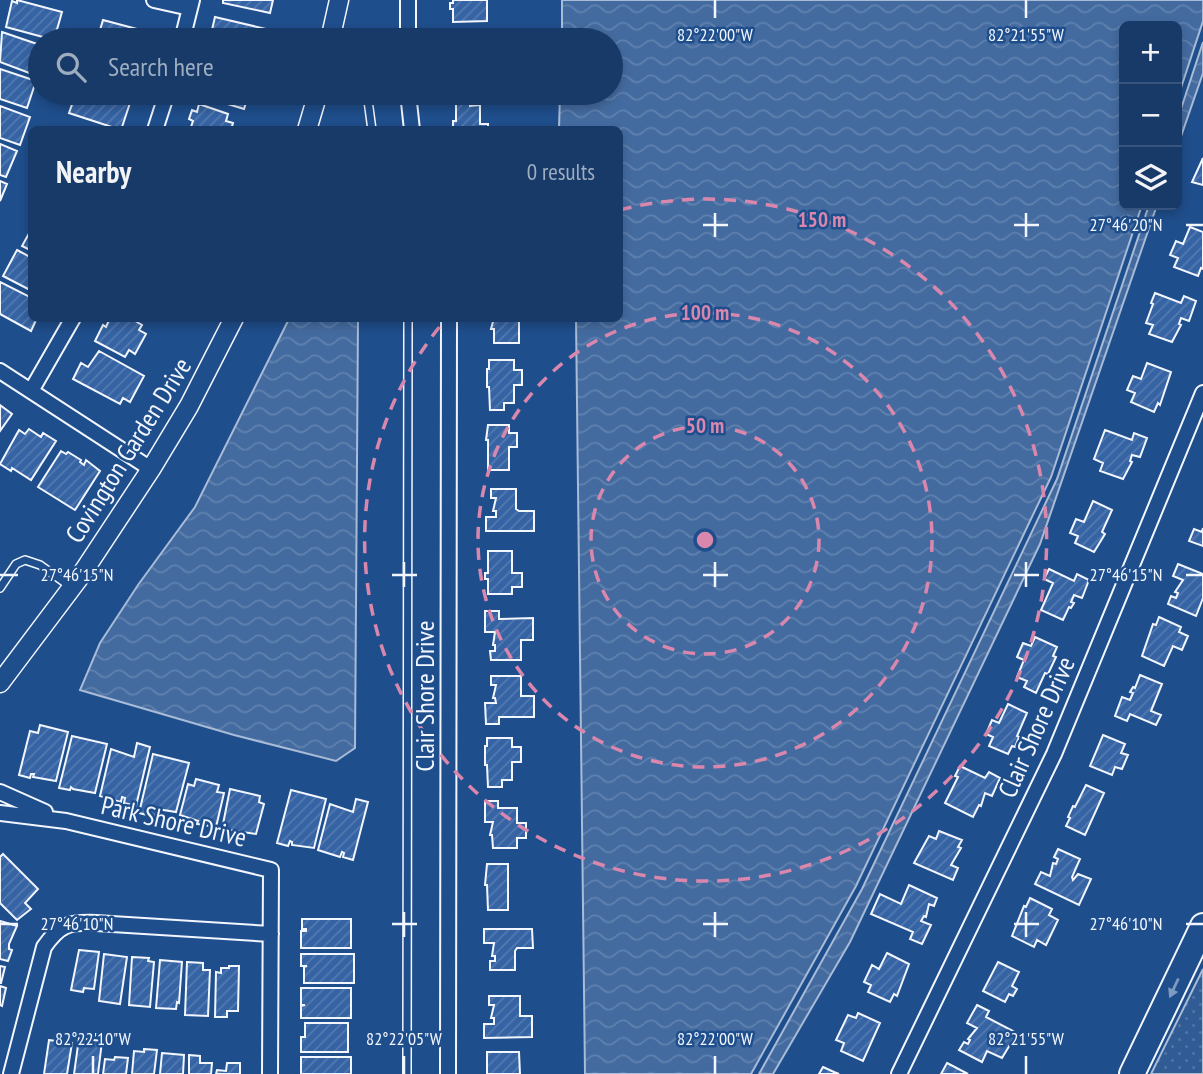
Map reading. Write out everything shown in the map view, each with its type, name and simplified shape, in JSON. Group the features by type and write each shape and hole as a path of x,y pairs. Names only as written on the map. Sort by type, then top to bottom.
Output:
{"highway":[{"path":"1132,1074 1203,926"}],"street":[{"path":"154,0 191,4 185,28"},
{"path":"333,28 339,0"},
{"path":"408,0 408,28"},
{"path":"156,126 163,105"},
{"path":"308,126 314,105"},
{"path":"409,105 412,126"},
{"path":"31,391 71,322"},
{"name":"Covington Garden Drive","path":"0,692 4,677 72,587 151,469 189,406 232,322"},
{"name":"Clair Shore Drive","path":"448,1074 449,322"},
{"path":"0,371 151,469"},
{"name":"Clair Shore Drive","path":"899,1074 1054,754 1203,393"},
{"name":"Park Shore Drive","path":"0,792 66,821"},
{"name":"Park Shore Drive","path":"0,813 66,821 271,870 271,934"},
{"path":"11,1074 44,947 53,933 64,925 77,922 271,934 270,1074"}],"lane":[{"path":"369,105 371,126"},
{"path":"407,1074 408,322"},
{"path":"0,588 16,564 25,560 40,565 72,587"}],"shaded area":[{"path":"1203,969 1203,1074 1151,1074"}],"water":[{"path":"562,0 1203,0 1203,21 1182,85 1182,21 1119,21 1119,210 1140,210 1051,477 856,886 751,1074 585,1074 576,322 623,322 623,126 559,126 560,105 623,105 623,28 562,28"},
{"path":"1203,42 1203,73 1182,134 1182,106"},
{"path":"1147,210 1155,210 1040,544 850,942 773,1074 759,1074 862,889 1057,479"},
{"path":"288,322 358,322 355,748 336,761 234,735 80,690 100,643 195,507"}],"building":[{"path":"17,0 62,12 57,28 28,28 28,33 6,27 12,1 17,3"},
{"path":"223,0 273,0 270,13 223,3"},
{"path":"453,0 487,0 487,21 453,22 450,3 453,3"},
{"path":"215,17 262,28 212,28"},
{"path":"103,20 133,28 101,28"},
{"path":"2,32 28,41 28,72 0,62"},
{"path":"0,69 28,78 27,108 0,99"},
{"path":"72,105 129,105 122,126 109,126 69,113"},
{"path":"199,105 202,105 228,114 226,121 233,123 232,126 191,126 193,121 189,119 192,110 197,112"},
{"path":"456,105 480,105 480,124 488,126 453,126 453,121 456,121"},
{"path":"0,106 30,117 20,145 0,138"},
{"path":"0,144 17,151 6,177 0,175"},
{"path":"1203,158 1203,185 1192,182"},
{"path":"0,181 7,184 0,201"},
{"path":"1190,227 1203,232 1203,269 1201,268 1198,276 1174,267 1178,258 1170,255 1176,241 1183,244"},
{"path":"28,235 28,249 22,246"},
{"path":"17,250 28,256 28,289 3,276"},
{"path":"0,282 28,296 28,322 35,322 31,331 0,314"},
{"path":"1155,293 1181,303 1184,296 1196,301 1189,321 1181,318 1181,325 1172,342 1149,334 1153,325 1146,323"},
{"path":"108,322 137,322 142,325 139,330 146,334 135,354 129,350 125,357 95,341 103,325 106,327"},
{"path":"493,322 519,322 519,343 494,343 494,329 491,329"},
{"path":"99,351 144,376 130,402 123,398 120,404 73,379 81,363 88,367"},
{"path":"489,360 514,360 514,370 522,370 522,385 514,385 514,403 504,403 504,410 490,410 487,387"},
{"path":"1147,363 1171,372 1160,405 1158,403 1154,412 1131,402 1135,393 1127,390 1133,376 1141,379"},
{"path":"0,405 12,414 0,431"},
{"path":"488,425 509,425 509,433 517,433 517,447 509,447 509,470 488,470"},
{"path":"29,429 41,437 43,433 56,441 31,480 0,464 19,430 25,434"},
{"path":"1105,430 1132,440 1134,433 1147,438 1140,457 1132,455 1132,462 1123,479 1100,471 1103,463 1094,459"},
{"path":"61,451 66,454 68,452 84,465 86,460 100,471 75,510 38,487"},
{"path":"491,489 516,489 516,509 534,511 534,531 486,531 486,517 496,517 496,511 493,511 496,498 491,498"},
{"path":"1093,501 1112,510 1102,532 1105,534 1094,552 1075,543 1078,536 1070,533 1076,519 1084,522"},
{"path":"1203,528 1203,546 1189,541 1194,529 1202,532"},
{"path":"488,551 512,551 512,573 522,573 522,587 512,587 512,594 488,594 488,579 485,579 485,573 488,573"},
{"path":"1178,564 1203,574 1203,598 1196,616 1168,604 1171,596 1176,598 1178,593 1175,592 1183,580 1173,576"},
{"path":"1049,569 1074,581 1077,574 1089,580 1082,598 1074,595 1071,602 1074,603 1063,620 1041,610 1053,583 1044,579"},
{"path":"485,611 499,611 499,619 533,618 533,640 521,640 521,660 491,660 490,651 495,651 495,632 485,632"},
{"path":"1159,617 1181,627 1179,632 1188,636 1182,650 1173,646 1164,666 1142,656 1153,624 1156,625"},
{"path":"1035,637 1057,647 1053,656 1056,657 1036,693 1024,687 1027,681 1017,677 1024,660 1017,657 1023,643 1031,646"},
{"path":"1140,675 1162,684 1151,711 1161,715 1156,725 1130,714 1127,721 1115,716 1122,697 1130,700 1133,693 1130,692 1135,688"},
{"path":"491,676 521,676 521,696 534,696 534,717 499,717 499,724 486,724 485,703 496,703 493,698 496,685 491,685"},
{"path":"1008,704 1027,713 1015,747 1012,746 1008,754 989,746 993,737 986,734 992,720 999,723"},
{"path":"40,725 68,732 56,781 33,777 34,774 31,774 30,778 19,775 30,731 38,733"},
{"path":"1103,735 1125,744 1121,753 1128,755 1122,769 1115,767 1112,775 1090,766"},
{"path":"72,736 107,744 95,793 71,787 70,790 59,788"},
{"path":"487,738 512,738 512,747 521,747 521,762 512,762 512,780 502,780 502,787 488,787 485,765"},
{"path":"137,743 150,747 136,806 124,803 125,798 122,797 121,802 100,796 111,749 134,757"},
{"path":"153,754 189,763 176,812 157,809 155,817 139,813"},
{"path":"960,766 985,778 989,772 1000,778 992,796 985,793 981,806 979,805 973,817 945,803 958,777 955,776"},
{"path":"196,779 219,785 217,792 224,793 216,827 197,824 198,821 180,815 188,784 194,786"},
{"path":"1086,785 1104,793 1085,835 1066,826 1073,806 1075,807"},
{"path":"230,789 260,796 259,802 264,804 256,834 222,829"},
{"path":"291,790 326,799 314,848 292,845 290,841 288,846 277,843"},
{"path":"356,799 368,802 353,860 343,857 342,852 340,857 318,850 330,804 353,812"},
{"path":"485,801 498,801 498,808 517,808 517,823 526,823 526,838 517,838 517,848 493,848 490,835 493,822 485,822"},
{"path":"939,831 962,840 958,847 961,848 951,865 958,868 953,880 914,863 929,836 936,839"},
{"path":"1058,849 1080,859 1073,880 1078,874 1091,879 1079,905 1035,884 1041,872 1050,876 1053,863 1056,864 1058,859 1054,857"},
{"path":"3,854 38,889 25,903 31,909 17,920 0,903 0,857"},
{"path":"487,864 508,864 508,910 488,910 485,885"},
{"path":"909,885 937,898 934,906 929,904 926,917 921,921 931,925 922,944 910,939 913,932 871,914 880,894 901,904"},
{"path":"1030,898 1052,909 1049,915 1058,920 1046,945 1037,940 1034,947 1012,936"},
{"path":"302,919 351,919 351,948 301,948 301,931 306,931 302,929"},
{"path":"0,921 17,926 9,944 9,949 12,950 8,961 0,959"},
{"path":"484,929 532,929 533,948 517,948 515,970 490,970 490,961 495,961 495,956 492,956 494,943 484,943"},
{"path":"79,950 99,952 94,989 84,988 83,992 71,990"},
{"path":"887,953 909,964 897,996 894,994 890,1002 868,992 871,985 864,982 872,965 879,969"},
{"path":"104,954 127,957 120,1004 99,1001"},
{"path":"301,954 354,954 354,983 304,983 304,967 307,966 301,966"},
{"path":"132,957 149,958 148,961 154,962 150,1007 129,1005"},
{"path":"160,960 182,962 179,1003 177,1002 176,1009 156,1008"},
{"path":"187,962 203,963 203,970 210,970 208,1016 185,1015"},
{"path":"998,962 1019,972 1012,986 1017,989 1013,996 1009,994 1005,1002 983,991"},
{"path":"0,966 5,967 1,983 0,983"},
{"path":"239,966 238,1011 227,1011 227,1017 215,1017 216,972 221,973 221,968"},
{"path":"0,986 6,988 2,1006 0,1005"},
{"path":"301,988 351,988 351,1018 301,1018 301,1006 305,1005 301,1005"},
{"path":"489,996 520,996 520,1016 532,1016 532,1037 484,1038 484,1024 494,1024 494,1018 491,1018 494,1005 489,1005"},
{"path":"977,1005 989,1011 986,1017 1017,1033 1002,1058 987,1051 982,1062 959,1050 964,1042 968,1044 968,1039 977,1028 967,1023"},
{"path":"858,1013 880,1023 863,1061 841,1051 844,1043 836,1040 848,1015 856,1018"},
{"path":"305,1023 348,1023 348,1052 301,1052"},
{"path":"79,1038 102,1041 98,1074 74,1074"},
{"path":"49,1040 72,1043 67,1074 44,1074"},
{"path":"144,1049 157,1050 154,1074 132,1074 134,1051 144,1052"},
{"path":"487,1052 519,1052 520,1074 487,1074"},
{"path":"162,1053 184,1055 183,1074 160,1074"},
{"path":"189,1055 200,1056 200,1063 212,1063 211,1074 189,1074"},
{"path":"115,1057 128,1058 126,1074 103,1074 105,1059 114,1060"},
{"path":"301,1057 351,1057 351,1074 301,1074"},
{"path":"227,1063 240,1063 240,1074 216,1074 217,1070 226,1071"},
{"path":"947,1063 968,1074 941,1074"},
{"path":"823,1067 834,1072 839,1074 819,1074"}]}
